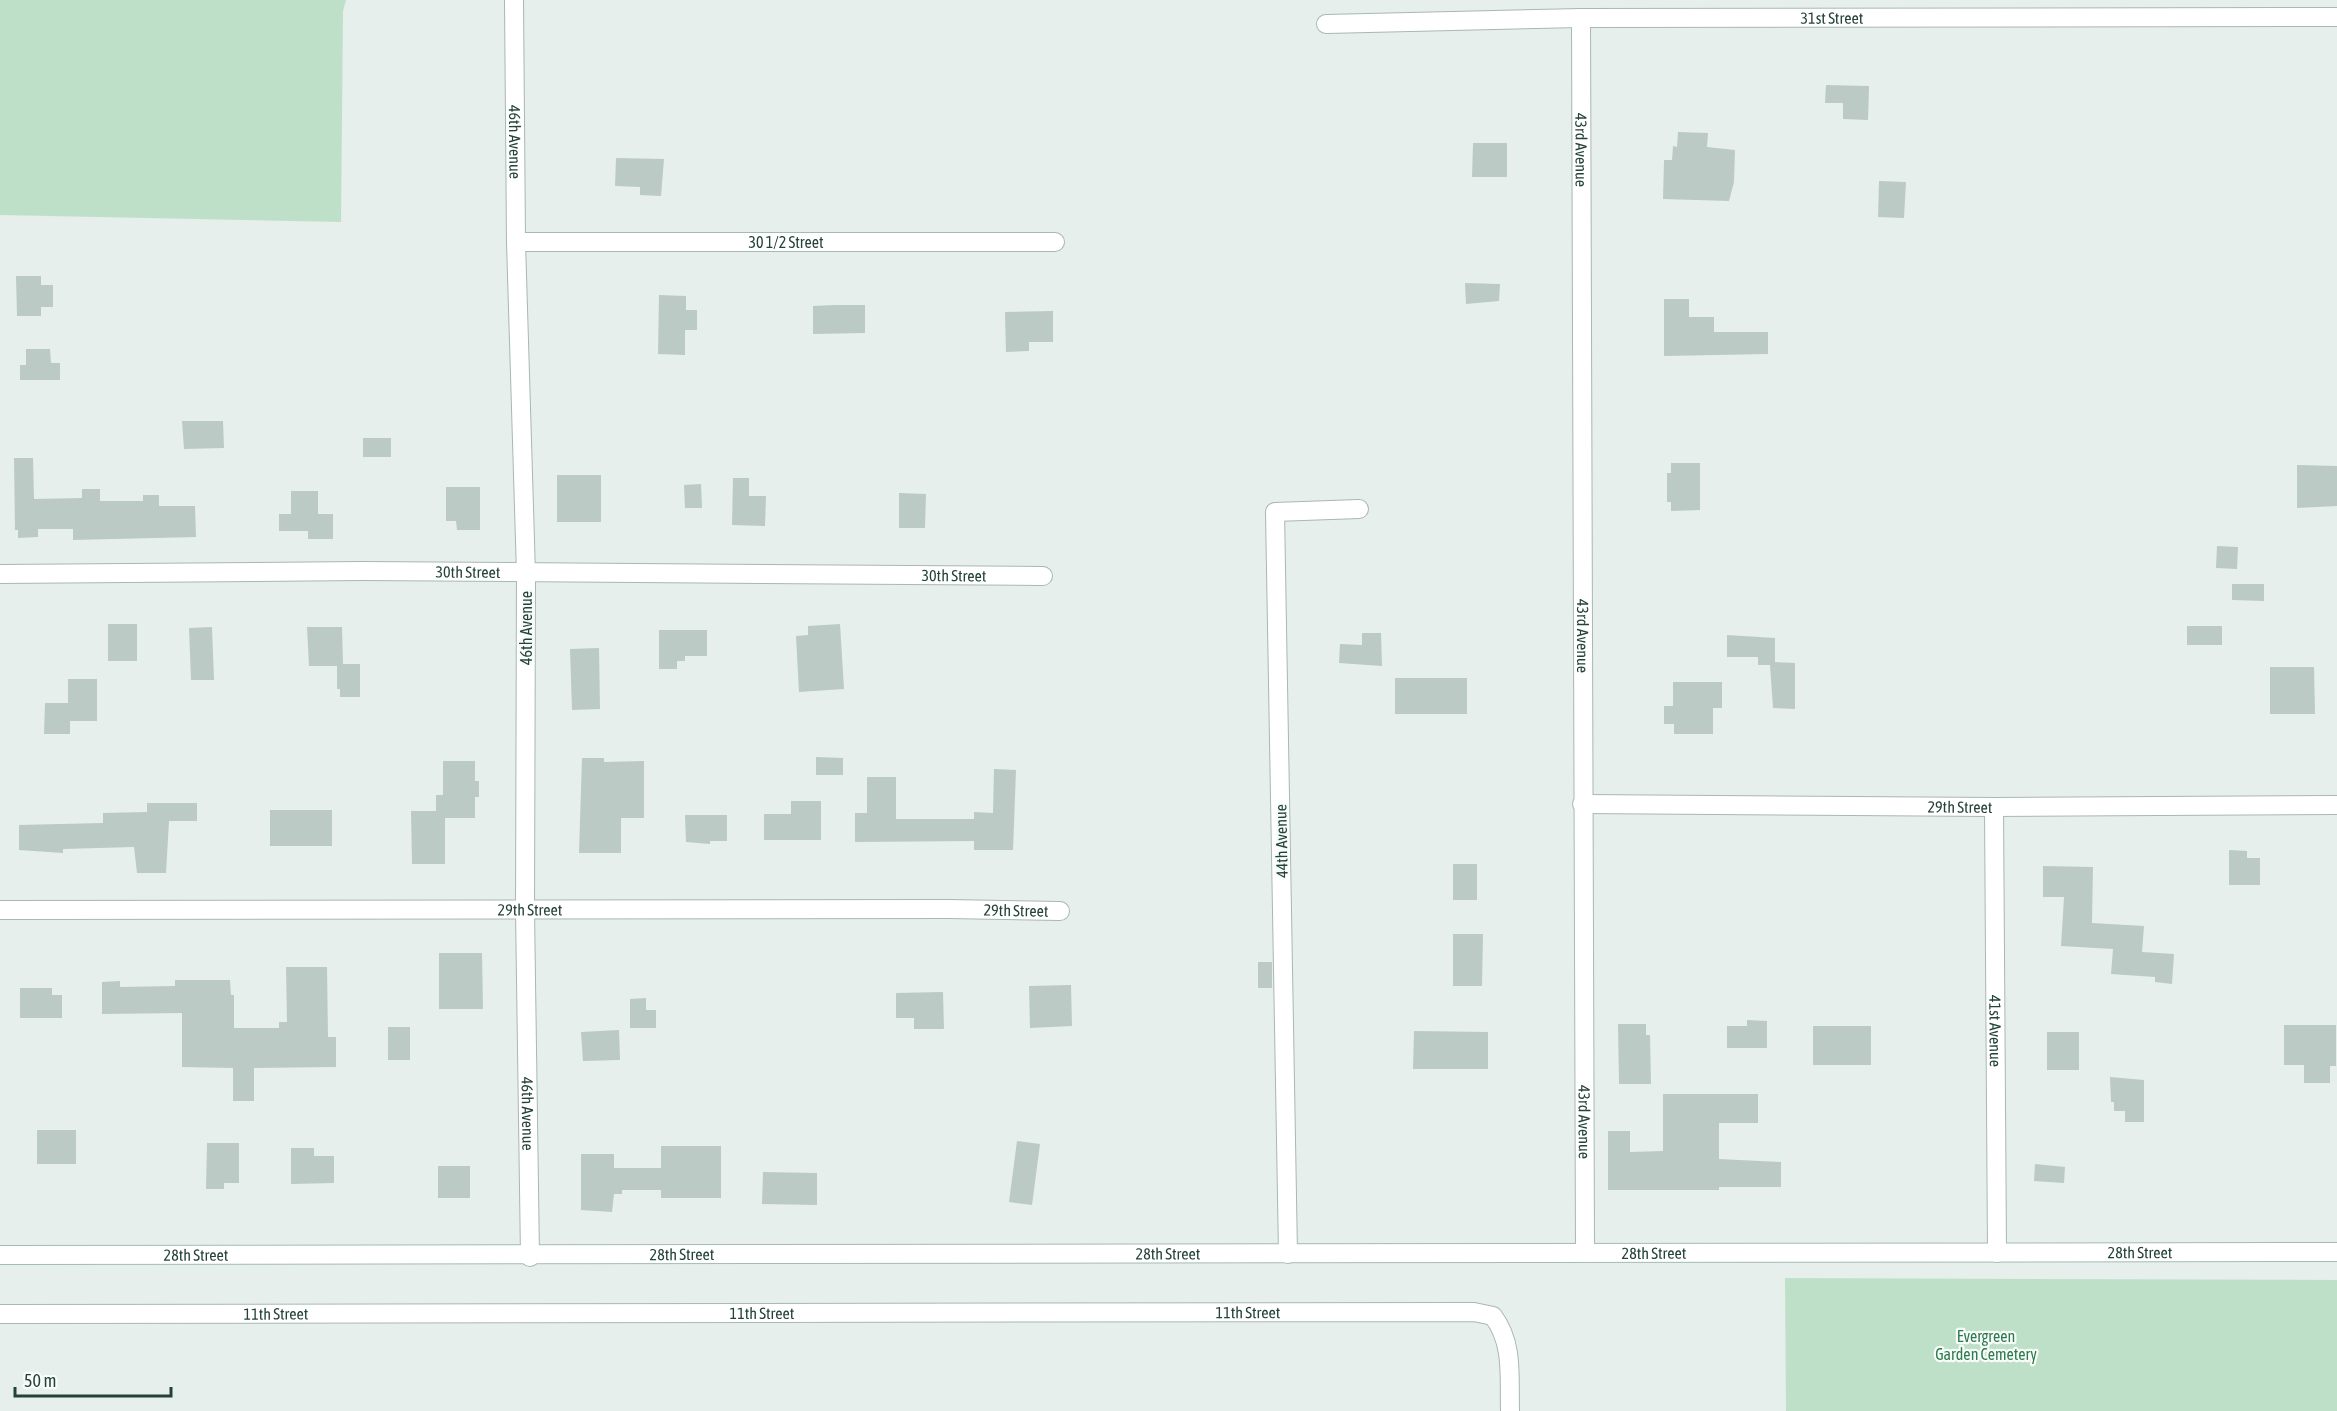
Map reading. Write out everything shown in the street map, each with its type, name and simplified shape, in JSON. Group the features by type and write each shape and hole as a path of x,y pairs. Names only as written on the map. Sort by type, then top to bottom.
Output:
{"street":[{"name":"46th Avenue","path":"514,0 516,242 526,574 525,910 530,1257"},
{"name":"31st Street","path":"1326,24 2164,9 2337,17"},
{"name":"43rd Avenue","path":"1581,18 1585,1252"},
{"name":"30 1/2 Street","path":"516,242 1055,242"},
{"name":"44th Avenue","path":"1288,1254 1275,512 1359,509"},
{"name":"30th Street","path":"0,574 362,571 1043,576"},
{"name":"29th Street","path":"1582,804 1994,807 2337,805"},
{"name":"41st Avenue","path":"1994,807 1997,1253"},
{"name":"29th Street","path":"0,910 1060,911"},
{"name":"28th Street","path":"0,1256 530,1257 1585,1252 2337,1252"},
{"name":"11th Street","path":"0,1314 1474,1312 1493,1316 1503,1330 1508,1343 1510,1411"}],"green space":[{"path":"0,0 346,0 343,11 341,222 0,215"},
{"name":"Evergreen Garden Cemetery","path":"1785,1278 2337,1280 2337,1411 1786,1411"}],"building":[{"path":"1826,85 1869,86 1868,120 1843,119 1843,103 1825,103"},
{"path":"1678,132 1708,133 1707,147 1735,150 1734,182 1729,201 1663,199 1664,160 1672,160 1673,146 1677,147"},
{"path":"1473,143 1507,143 1507,177 1472,177"},
{"path":"616,158 664,159 661,196 640,195 640,187 615,186"},
{"path":"1879,181 1906,182 1904,218 1878,217"},
{"path":"16,276 41,276 41,285 53,285 53,307 41,307 41,316 17,316"},
{"path":"1465,283 1500,284 1499,301 1466,304"},
{"path":"659,295 686,296 686,310 697,310 697,330 685,330 685,355 658,354"},
{"path":"1664,299 1689,299 1689,317 1714,317 1714,332 1768,332 1768,354 1664,356"},
{"path":"865,305 865,333 813,334 813,306"},
{"path":"1053,311 1053,342 1029,342 1029,351 1006,352 1005,312"},
{"path":"26,349 50,349 51,363 60,363 60,380 20,380 20,365 26,365"},
{"path":"182,421 223,421 224,448 184,449"},
{"path":"363,438 391,438 391,457 363,457"},
{"path":"14,458 33,458 34,499 82,498 82,489 100,489 100,501 143,501 143,495 159,495 159,506 195,506 196,537 73,540 73,529 38,529 38,537 18,538 18,530 15,530"},
{"path":"1671,463 1700,463 1700,510 1671,511 1671,502 1667,502 1667,473 1671,473"},
{"path":"2297,465 2337,466 2337,506 2297,508"},
{"path":"557,475 601,475 601,522 557,522"},
{"path":"733,478 749,478 749,496 766,496 765,526 732,525"},
{"path":"701,484 702,508 685,508 684,485"},
{"path":"446,487 480,487 480,530 457,530 456,521 446,521"},
{"path":"291,491 318,491 318,514 333,514 333,539 308,539 308,531 279,531 279,514 291,514"},
{"path":"899,493 926,494 925,528 899,528"},
{"path":"2217,546 2238,547 2237,569 2216,568"},
{"path":"2232,584 2264,584 2264,601 2232,600"},
{"path":"108,624 137,624 137,661 108,661"},
{"path":"840,624 844,689 799,692 796,636 808,635 808,626"},
{"path":"2187,626 2222,626 2222,645 2187,645"},
{"path":"212,627 214,680 191,680 189,628"},
{"path":"307,627 342,627 343,664 360,664 360,697 340,697 340,689 337,689 337,666 309,666"},
{"path":"659,630 707,630 707,656 685,656 685,661 677,661 677,669 659,669"},
{"path":"1362,633 1381,633 1382,666 1339,663 1340,644 1362,645"},
{"path":"1727,635 1775,638 1775,662 1795,663 1795,709 1773,708 1770,665 1758,665 1758,657 1727,657"},
{"path":"599,648 600,709 572,710 570,649"},
{"path":"2270,667 2314,667 2315,714 2270,714"},
{"path":"1395,678 1467,678 1467,714 1395,714"},
{"path":"68,679 97,679 97,721 70,721 70,734 44,734 45,703 68,703"},
{"path":"1673,682 1722,682 1722,708 1713,708 1713,734 1674,734 1674,724 1664,724 1664,706 1673,706"},
{"path":"816,757 843,758 843,775 816,775"},
{"path":"582,758 604,758 604,762 644,761 644,818 621,818 621,853 579,853"},
{"path":"443,761 475,761 475,781 479,781 479,797 475,797 475,818 445,818 445,864 412,864 411,811 436,811 436,795 443,795"},
{"path":"994,769 1016,770 1013,850 974,850 974,841 855,842 855,813 867,813 867,777 896,777 896,819 974,819 974,812 993,813"},
{"path":"791,801 821,801 821,840 764,840 764,814 791,814"},
{"path":"147,803 197,803 197,821 169,821 166,873 137,873 134,847 63,849 63,853 19,850 19,825 103,823 103,813 147,812"},
{"path":"270,810 332,810 332,846 270,846"},
{"path":"685,815 727,815 727,841 710,841 710,844 686,842"},
{"path":"2229,850 2247,851 2247,858 2260,858 2260,885 2229,885"},
{"path":"1453,864 1477,864 1477,900 1453,900"},
{"path":"2043,866 2093,867 2092,923 2144,926 2142,952 2174,954 2172,984 2155,982 2155,977 2111,974 2113,949 2061,946 2064,897 2043,897"},
{"path":"1453,934 1483,934 1482,986 1453,986"},
{"path":"439,953 482,953 483,1009 439,1009"},
{"path":"1258,962 1272,962 1272,988 1258,988"},
{"path":"286,967 327,967 328,1037 336,1037 336,1067 254,1068 254,1101 233,1101 233,1068 182,1067 182,1013 102,1014 102,982 120,981 120,987 175,986 175,980 230,980 231,995 234,995 234,1028 279,1028 279,1022 287,1022"},
{"path":"1071,985 1072,1026 1030,1028 1029,986"},
{"path":"20,988 52,988 52,995 62,995 62,1018 20,1018"},
{"path":"943,992 944,1029 914,1029 914,1018 896,1018 896,993"},
{"path":"646,998 646,1010 656,1010 656,1028 630,1028 630,999"},
{"path":"1747,1020 1767,1021 1767,1048 1727,1048 1727,1026 1747,1026"},
{"path":"1618,1024 1646,1024 1646,1035 1650,1035 1651,1084 1619,1084"},
{"path":"2284,1025 2336,1025 2336,1066 2330,1066 2330,1083 2304,1083 2304,1065 2284,1065"},
{"path":"1813,1026 1871,1026 1871,1065 1813,1065"},
{"path":"388,1027 410,1027 410,1060 388,1060"},
{"path":"619,1030 620,1060 583,1061 581,1032"},
{"path":"1414,1031 1488,1032 1488,1069 1413,1069"},
{"path":"2047,1032 2079,1032 2079,1070 2047,1070"},
{"path":"2110,1077 2144,1080 2144,1122 2125,1122 2125,1111 2114,1111 2114,1102 2111,1102"},
{"path":"1663,1094 1758,1094 1758,1123 1719,1123 1719,1159 1781,1162 1781,1187 1719,1187 1719,1190 1608,1190 1608,1131 1630,1131 1630,1152 1663,1151"},
{"path":"37,1130 76,1130 76,1164 37,1164"},
{"path":"1017,1141 1040,1144 1032,1205 1009,1202"},
{"path":"207,1143 239,1143 239,1183 224,1183 224,1189 206,1189"},
{"path":"661,1146 721,1146 721,1198 661,1198 661,1190 622,1190 622,1194 614,1194 612,1212 581,1210 581,1154 614,1154 614,1168 661,1168"},
{"path":"291,1148 314,1148 314,1156 334,1156 334,1183 291,1184"},
{"path":"2035,1164 2065,1167 2064,1183 2034,1181"},
{"path":"438,1166 470,1166 470,1198 438,1198"},
{"path":"763,1172 817,1173 817,1205 762,1204"}]}
